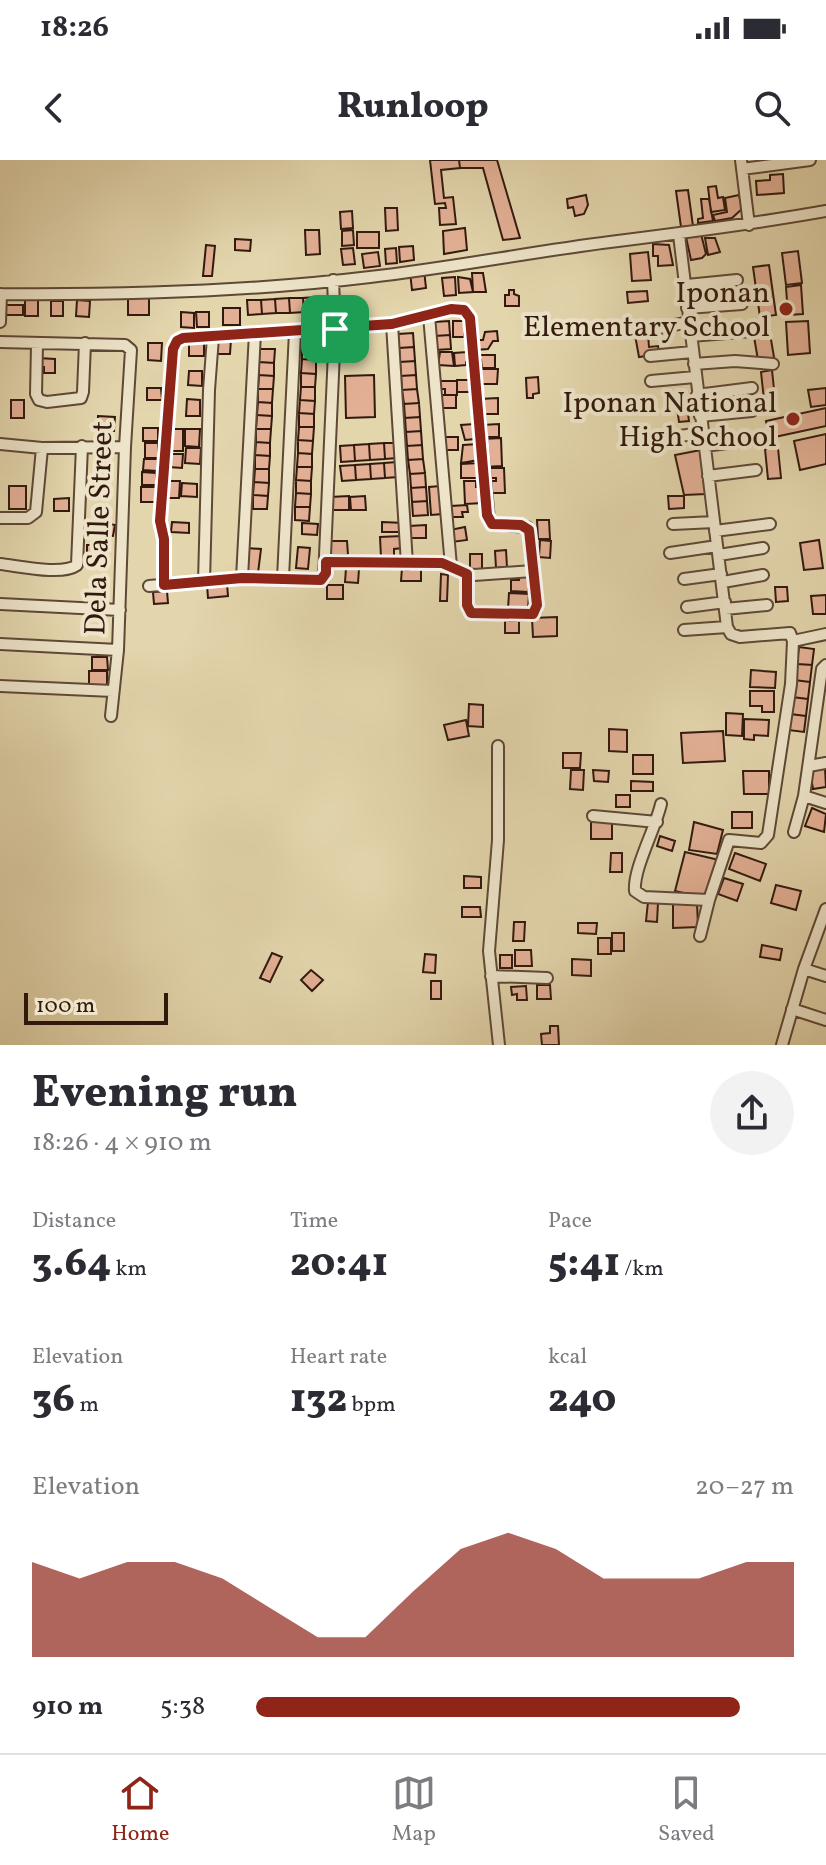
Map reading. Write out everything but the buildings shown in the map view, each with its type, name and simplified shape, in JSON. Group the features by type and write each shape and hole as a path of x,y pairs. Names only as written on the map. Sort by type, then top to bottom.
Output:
{"street":[{"path":"749,225 741,165 810,160"},
{"path":"0,322 1,294 107,295 228,291 679,235 826,211"},
{"path":"679,235 727,627 731,634 740,637 790,633 793,641 791,684 768,835 756,844 729,840 700,936"},
{"path":"149,586 242,578 321,580 326,573 335,329 333,280"},
{"path":"687,285 737,280"},
{"path":"687,308 742,304"},
{"path":"164,585 161,493 173,349 177,341 183,338 392,324 451,309 464,310 470,318 487,515 492,524 521,525 529,530 536,610 529,615 471,613 467,605 467,574"},
{"path":"429,316 451,566"},
{"path":"649,330 689,322"},
{"path":"392,324 407,564"},
{"path":"691,336 751,331"},
{"path":"283,578 295,332"},
{"path":"242,578 255,333"},
{"path":"204,582 213,337"},
{"path":"0,342 37,345 85,343 81,398 39,400 36,394 37,345"},
{"name":"Dela Salle Street","path":"85,343 125,345 131,350 118,650 111,716"},
{"path":"650,356 692,352"},
{"path":"694,364 735,361 773,364"},
{"path":"651,381 695,377"},
{"path":"697,395 752,388"},
{"path":"700,416 752,411"},
{"path":"650,440 702,433"},
{"path":"705,446 756,439"},
{"path":"0,444 42,448 125,447"},
{"path":"0,564 58,570 77,565 82,446"},
{"path":"0,518 28,518 36,512 42,448"},
{"path":"708,476 756,470"},
{"path":"673,524 770,524"},
{"path":"670,553 763,548"},
{"path":"326,562 442,563 467,574 533,571"},
{"path":"684,579 763,575"},
{"path":"0,604 120,610"},
{"path":"687,607 767,605"},
{"path":"684,630 727,627"},
{"path":"793,641 826,634"},
{"path":"0,644 118,650"},
{"path":"794,832 822,714 824,669"},
{"path":"0,686 113,691"},
{"path":"498,746 498,840 489,951 499,1045"},
{"path":"809,766 826,763"},
{"path":"804,796 826,803"},
{"path":"661,804 636,873 635,891 644,897 709,900"},
{"path":"593,816 657,822"},
{"path":"782,1045 804,969 822,934 826,909"},
{"path":"804,969 826,976"},
{"path":"491,976 547,978"},
{"path":"792,1009 826,1020"}],"place":[{"name":"Iponan Elementary School","path":"786,309"},
{"name":"Iponan National High School","path":"793,419"}],"route":[{"path":"451,309 467,313 470,318 485,507 492,524 521,525 529,530 537,605 533,614 471,613 467,605 467,574 442,563 326,562 326,573 321,580 242,578 164,585 164,539 160,521 163,464 173,349 177,341 183,338 335,329 392,324 451,309"}]}
